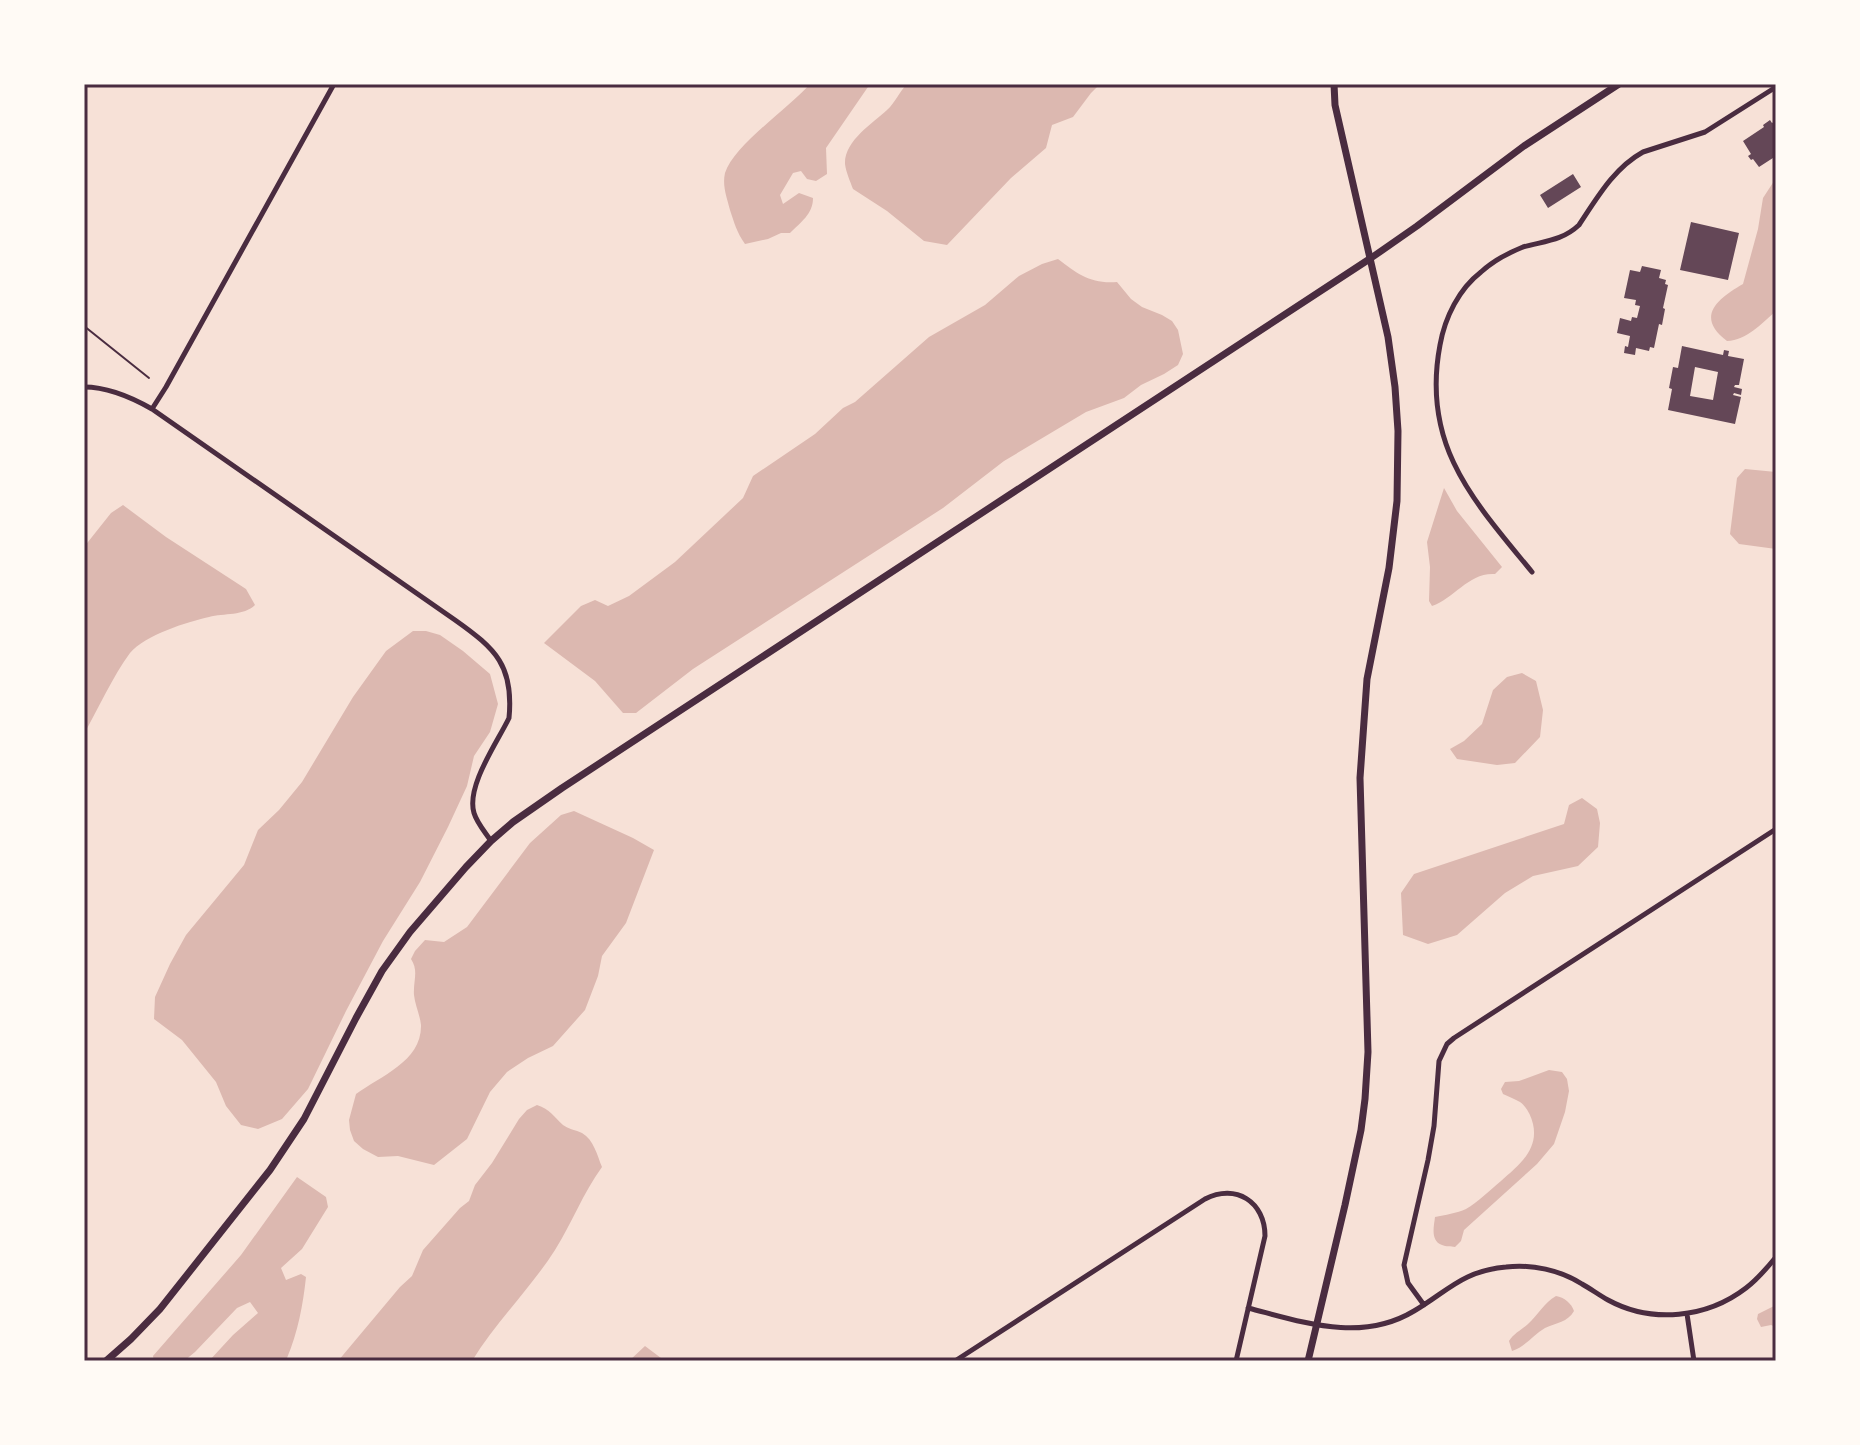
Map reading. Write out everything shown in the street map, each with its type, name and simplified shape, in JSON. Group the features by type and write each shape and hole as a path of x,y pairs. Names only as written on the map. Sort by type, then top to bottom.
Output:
{"main road":[{"path":"1308,1361 1361,1130 1368,1052 1360,783 1367,679 1389,568 1395,514 1398,431 1390,350 1335,105 1334,84"},
{"path":"106,1361 160,1309 288,1145 382,971 410,932 466,867 513,822 1371,258 1524,146 1619,84"}],"street":[{"path":"152,409 334,84"},
{"path":"1760,84 1766,93"},
{"path":"1532,572 1469,492 1442,429 1436,374 1442,334 1451,309 1469,283 1492,263 1524,247 1556,240 1574,231 1616,172 1635,157 1705,132 1776,87"},
{"path":"84,387 121,394 152,409 492,648 502,663 509,686 510,709 509,718 477,780 473,795 474,812 491,841"},
{"path":"1424,1305 1408,1283 1404,1265 1430,1149 1439,1061 1447,1044 1776,829"},
{"path":"955,1361 1205,1199 1223,1193 1240,1195 1254,1204 1265,1227 1236,1361"},
{"path":"1248,1308 1316,1325 1347,1329 1378,1326 1396,1320 1424,1305 1449,1286 1477,1273 1523,1266 1569,1277 1625,1308 1655,1315 1687,1314 1734,1296 1759,1277 1776,1257"},
{"path":"1687,1314 1694,1361"}],"lane":[{"path":"84,326 149,378"}],"shaded area":[{"path":"810,84 870,84 826,148 827,174 816,181 807,179 801,171 793,173 780,195 783,204 799,193 813,198 806,217 790,233 745,244 730,210 724,187 725,173 730,162 750,139"},
{"path":"907,84 1100,84 1073,117 1052,125 1046,148 1011,178 947,245 924,241 853,189 846,170 846,156 854,140 890,107"},
{"path":"1776,178 1776,311 1747,334 1727,341 1712,324 1713,309 1743,284 1763,198"},
{"path":"1058,259 1092,280 1117,282 1142,307 1172,321 1178,330 1183,354 1178,365 1124,398 1086,412 1004,461 943,508 693,669 636,713 623,713 595,681 544,643 581,606 595,600 608,606 629,596 675,562 743,498 753,476 815,434 929,337 985,305 1019,276"},
{"path":"1745,469 1776,472 1776,549 1739,544 1730,534 1737,478"},
{"path":"1444,488 1457,511 1502,567 1495,574 1477,577 1432,606 1429,601 1427,542"},
{"path":"123,505 246,589 255,605 240,613 209,617 178,626 137,646 118,672 84,734 84,547 111,513"},
{"path":"413,631 440,635 490,674 498,704 490,732 474,756 467,786 420,882 383,941 308,1089 282,1119 258,1129 241,1125 226,1106 216,1082 182,1040 154,1019 155,997 186,935 244,865 258,830 302,782 353,697 386,651"},
{"path":"1522,673 1536,681 1543,710 1540,737 1515,763 1497,765 1457,759 1450,749 1482,724 1493,690 1507,677"},
{"path":"1582,798 1597,809 1600,823 1598,847 1578,866 1533,876 1505,893 1457,935 1428,944 1403,935 1401,893 1414,874 1564,824 1569,805"},
{"path":"574,811 654,850 626,923 602,956 585,1010 553,1046 507,1072 490,1092 467,1139 434,1165 398,1156 378,1157 363,1149 354,1141 350,1130 349,1120 356,1094 398,1066 420,1038 415,972 411,959 415,951 425,940 444,942 467,927 530,843 561,815"},
{"path":"1549,1070 1562,1072 1569,1091 1554,1144 1537,1164 1464,1230 1461,1241 1455,1247 1438,1243 1434,1233 1435,1217 1466,1209 1514,1169 1530,1150 1534,1133 1531,1118 1522,1104 1503,1094 1501,1089 1505,1082 1519,1081"},
{"path":"537,1105 565,1126 586,1136 595,1148 602,1167 555,1250 472,1361 338,1361 412,1276 423,1250 469,1201 475,1185 519,1119"},
{"path":"297,1177 326,1197 328,1207 302,1249 281,1268 286,1280 301,1274 306,1277 300,1318 287,1358 282,1361 209,1361 258,1313 250,1302 237,1308 184,1361 154,1361 153,1356 241,1255"},
{"path":"1556,1296 1570,1303 1574,1311 1571,1315 1545,1328 1512,1351 1511,1338"},
{"path":"1776,1305 1776,1327 1761,1327 1758,1314"},
{"path":"645,1346 665,1361 629,1361"}],"building":[{"path":"1770,120 1772,123 1776,121 1776,156 1759,167 1748,156 1751,154 1743,141"},
{"path":"1573,174 1581,187 1548,208 1540,195"},
{"path":"1691,222 1739,233 1728,280 1680,270"},
{"path":"1642,266 1661,270 1659,278 1666,280 1665,284 1668,285 1662,325 1659,324 1654,348 1650,347 1649,351 1636,348 1635,355 1624,353 1630,336 1617,333 1620,318 1631,321 1632,317 1637,318 1640,306 1635,305 1636,300 1624,298 1630,270 1640,272"},
{"path":"1682,346 1723,355 1724,350 1729,351 1728,356 1744,359 1739,385 1734,387 1742,389 1741,395 1733,395 1741,397 1735,424 1668,410 1673,367 1678,368","holes":["1695,367 1718,372 1713,400 1690,396"]}]}
